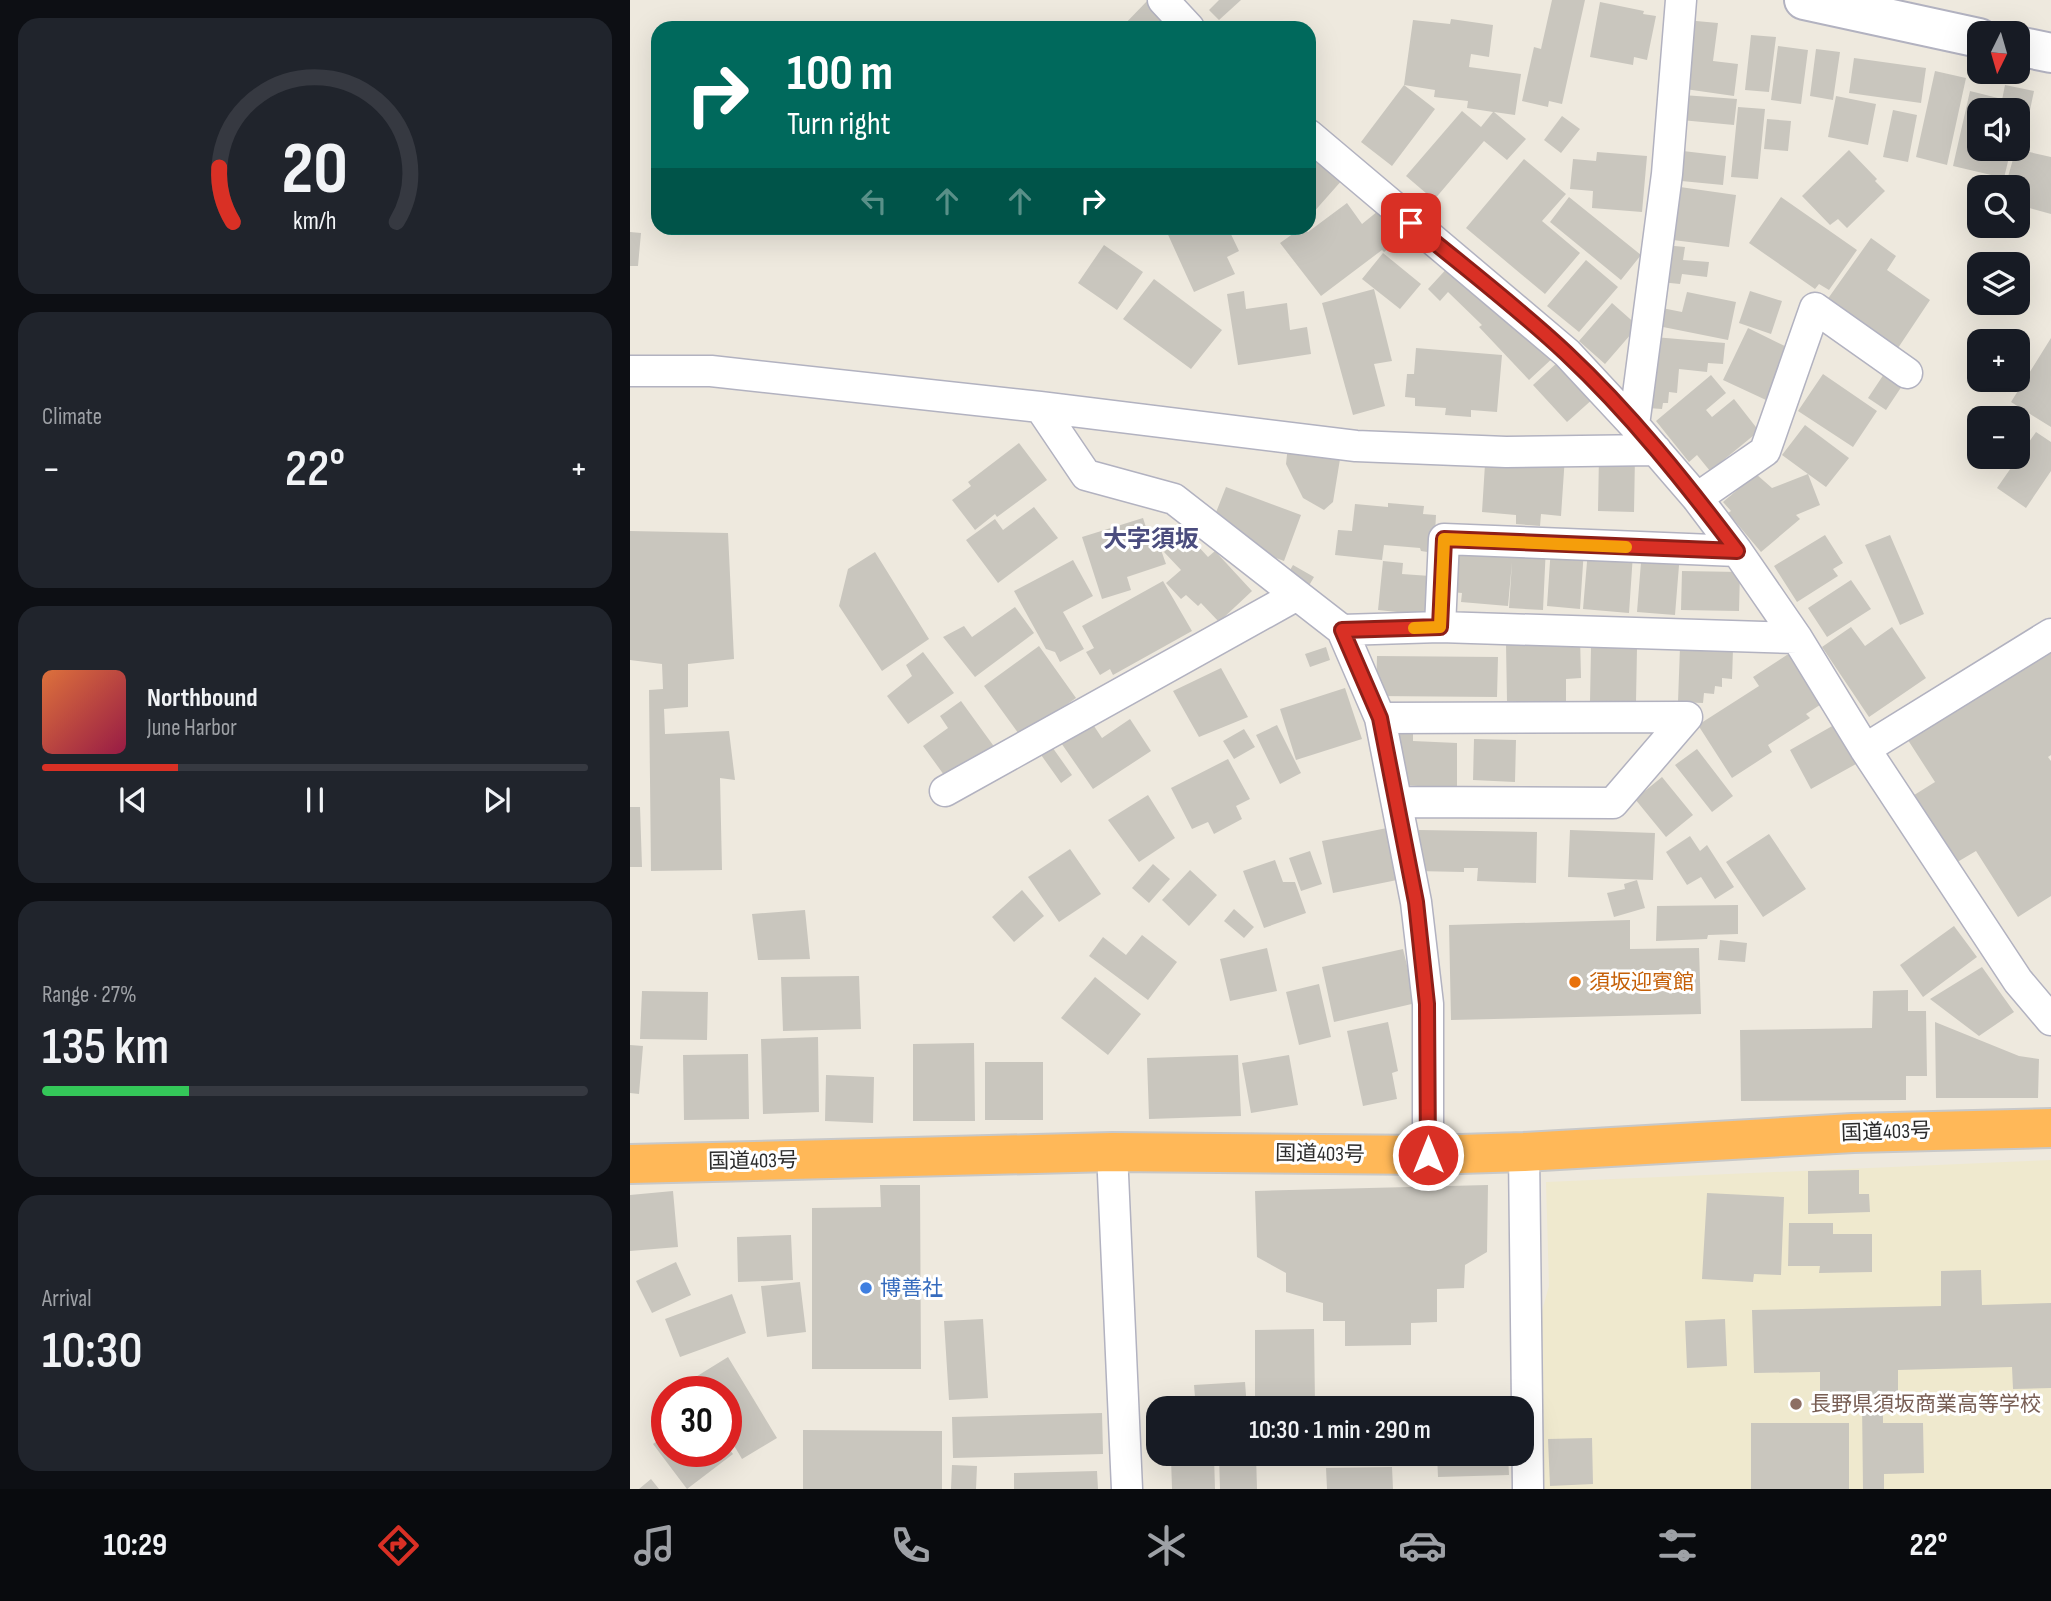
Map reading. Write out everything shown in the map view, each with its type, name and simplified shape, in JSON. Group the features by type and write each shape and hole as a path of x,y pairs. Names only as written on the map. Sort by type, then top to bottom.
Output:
{"highway":[{"name":"国道403号","path":"630,1164 1112,1152 1428,1155 1853,1133 2051,1128"}],"main road":[{"path":"1804,0 1967,35"},
{"path":"2030,49 2051,53"}],"street":[{"path":"1163,0 1182,21"},
{"path":"1634,425 1667,174 1681,0"},
{"path":"1316,141 1566,354 1656,450 1737,551 1797,638 1865,749 2018,981 2051,1020"},
{"path":"1696,498 1765,451 1815,307 1908,373"},
{"path":"630,371 711,371 1040,407 1356,446 1506,452 1656,450"},
{"path":"1040,407 1086,475 1174,499 1342,630 1380,718 1416,902 1427,1004 1428,1155"},
{"path":"1440,627 1444,539 1737,551"},
{"path":"944,791 1297,595"},
{"path":"1342,630 1440,627 1797,638"},
{"path":"1865,749 2051,634"},
{"path":"1380,718 1687,717 1614,803 1397,802"},
{"path":"1112,1152 1127,1489"},
{"path":"1524,1152 1528,1489"}],"shaded area":[{"name":"長野県須坂商業高等学校","path":"2051,1160 2051,1489 1543,1489 1540,1318 1549,1286 1546,1182"}],"building":[{"path":"1148,0 1165,0 1187,21 1128,21"},
{"path":"1219,0 1241,0 1219,20 1209,10"},
{"path":"1552,0 1585,0 1562,104 1549,101 1548,107 1522,101 1534,47 1541,49"},
{"path":"1600,2 1656,16 1647,60 1634,57 1633,65 1590,57"},
{"path":"1451,19 1493,25 1489,57 1471,54 1469,67 1521,74 1515,115 1494,112 1526,139 1507,160 1484,141 1434,200 1406,176 1462,111 1481,127 1493,112 1467,108 1468,101 1434,97 1435,90 1404,85 1413,20 1450,24"},
{"path":"1685,20 1718,23 1713,61 1738,64 1734,96 1678,88"},
{"path":"1751,35 1776,37 1769,92 1745,90"},
{"path":"1778,46 1808,50 1801,104 1771,100"},
{"path":"1816,49 1840,52 1833,100 1810,96"},
{"path":"1854,58 1926,68 1921,103 1849,93"},
{"path":"1935,71 1966,78 1947,165 1916,157"},
{"path":"1404,85 1435,109 1392,166 1361,142"},
{"path":"2005,85 2034,91 2030,110 2030,98 2002,98"},
{"path":"1970,91 1998,98 1968,98"},
{"path":"1683,95 1737,99 1734,125 1681,120"},
{"path":"1836,96 1876,104 1868,145 1828,137"},
{"path":"1967,104 1967,161 2008,161 2005,175 1991,175 1953,166"},
{"path":"1738,107 1765,109 1758,179 1731,177"},
{"path":"1893,110 1917,115 1908,162 1883,157"},
{"path":"1562,116 1580,129 1561,153 1544,140"},
{"path":"1767,119 1791,121 1788,151 1764,149"},
{"path":"1674,150 1726,156 1723,185 1671,180"},
{"path":"1849,150 1885,191 1847,228 1838,219 1830,225 1802,196"},
{"path":"1597,152 1647,156 1642,212 1592,208 1593,191 1570,189 1573,159 1596,161"},
{"path":"2030,152 2051,157 2051,214 2030,208 2030,175 2008,175 2013,161 2030,161"},
{"path":"1319,158 1343,179 1316,209 1316,161"},
{"path":"1524,159 1566,194 1542,221 1580,253 1545,294 1466,228"},
{"path":"1680,187 1736,195 1729,247 1673,240"},
{"path":"1569,197 1641,255 1621,280 1550,222"},
{"path":"1781,197 1857,250 1829,290 1819,284 1815,289 1749,243"},
{"path":"1347,203 1362,224 1383,207 1405,236 1321,296 1280,243 1291,235 1316,235 1316,226"},
{"path":"630,232 641,233 638,266 630,266"},
{"path":"1168,235 1231,235 1239,251 1227,257 1235,274 1194,292"},
{"path":"1871,238 1896,256 1887,270 1930,300 1898,348 1827,300"},
{"path":"1104,245 1143,272 1117,310 1078,283"},
{"path":"1664,245 1685,247 1683,260 1709,262 1707,277 1682,274 1680,284 1660,282"},
{"path":"1383,253 1421,284 1400,309 1362,279"},
{"path":"1586,260 1618,287 1579,332 1547,306"},
{"path":"1451,264 1556,355 1529,380 1479,327 1482,325 1448,292 1440,301 1428,289"},
{"path":"1154,279 1222,330 1191,369 1123,319"},
{"path":"1374,289 1392,361 1374,364 1385,406 1353,415 1322,303"},
{"path":"1244,291 1246,309 1287,303 1290,330 1307,327 1311,354 1238,365 1227,294"},
{"path":"1750,291 1782,301 1771,334 1739,323"},
{"path":"1687,292 1736,302 1728,340 1658,326 1662,308 1682,312"},
{"path":"1612,303 1638,326 1605,364 1579,341"},
{"path":"1748,328 1791,349 1766,400 1723,380"},
{"path":"1654,337 1725,343 1723,364 1708,363 1707,372 1679,369 1677,393 1669,392 1668,403 1663,403 1662,409 1648,408"},
{"path":"2051,338 2051,427 2030,414 2030,406 2017,406 2011,402 2017,392 2030,392 2030,372"},
{"path":"1416,348 1502,355 1497,412 1471,410 1471,417 1445,415 1446,408 1415,406 1415,398 1405,397 1407,374 1414,374"},
{"path":"1560,360 1594,398 1567,422 1533,385"},
{"path":"1886,371 1904,383 1886,410 1868,398"},
{"path":"1823,374 1877,411 1853,447 1798,411"},
{"path":"1711,375 1726,393 1706,410 1712,417 1734,399 1759,431 1710,471 1697,455 1689,462 1656,421"},
{"path":"1805,425 1849,458 1826,487 1782,455"},
{"path":"2036,432 2051,442 2051,471 2026,508 1997,488 2010,469 2030,469 2030,441"},
{"path":"1019,443 1047,480 975,530 952,500 971,486 968,482"},
{"path":"1288,445 1341,453 1333,502 1324,510 1303,498 1286,464"},
{"path":"1522,453 1565,456 1561,516 1541,514 1540,526 1516,524 1516,515 1482,512 1485,464 1521,467"},
{"path":"1599,455 1635,456 1634,512 1598,511"},
{"path":"1756,474 1772,488 1808,474 1820,505 1796,515 1800,519 1761,552 1728,513 1731,511 1723,502"},
{"path":"1226,487 1301,515 1284,561 1229,540 1213,520"},
{"path":"1388,503 1424,506 1423,514 1436,515 1434,553 1421,551 1420,548 1384,545 1382,560 1335,555 1338,530 1352,531 1355,504 1388,507"},
{"path":"1034,507 1058,538 998,583 966,540 995,519 1003,530"},
{"path":"1143,518 1154,552 1161,550 1166,564 1127,577 1131,590 1102,599 1082,537"},
{"path":"630,531 728,533 734,659 688,664 688,707 664,709 665,734 729,731 735,780 720,778 722,870 651,871 649,690 663,689 662,664 630,660"},
{"path":"1185,532 1208,557 1215,551 1252,591 1219,622 1201,603 1198,606 1186,595 1181,599 1166,583 1181,570 1164,552"},
{"path":"1825,535 1843,563 1833,569 1838,576 1797,602 1774,566"},
{"path":"1890,535 1924,614 1900,625 1865,545"},
{"path":"1454,545 1546,546 1543,610 1509,608 1512,562 1508,606 1461,602 1462,593 1451,592"},
{"path":"1551,547 1584,549 1580,609 1547,606"},
{"path":"1588,550 1633,554 1629,613 1583,609"},
{"path":"1642,550 1680,553 1675,615 1637,612"},
{"path":"875,552 929,639 882,671 839,606 848,569"},
{"path":"1073,560 1093,596 1063,612 1084,649 1060,662 1055,652 1046,649 1014,591"},
{"path":"1383,561 1403,563 1402,574 1430,576 1426,615 1378,610"},
{"path":"1293,565 1314,577 1307,589 1286,577"},
{"path":"1682,571 1740,572 1739,611 1681,610"},
{"path":"1851,580 1871,609 1827,637 1808,608"},
{"path":"1163,581 1192,631 1113,675 1110,669 1100,675 1086,652 1094,648 1082,626"},
{"path":"1015,607 1034,633 975,677 943,637 964,626 972,637"},
{"path":"1851,627 1865,646 1892,627 1926,678 1869,717 1822,647"},
{"path":"1580,636 1581,678 1566,679 1566,701 1507,701 1506,644 1546,645"},
{"path":"2051,644 2051,755 2048,757 2051,761 2051,896 2018,917 1976,851 1954,864 1911,797 1935,782 1906,737"},
{"path":"1039,646 1076,698 1021,737 984,686"},
{"path":"1326,647 1330,660 1310,667 1305,654"},
{"path":"1591,647 1637,648 1636,702 1590,702"},
{"path":"1680,647 1733,649 1732,679 1722,678 1722,687 1715,686 1714,694 1704,693 1703,703 1678,702"},
{"path":"1793,651 1826,701 1806,714 1810,718 1768,745 1772,752 1732,778 1698,725 1759,686 1753,677"},
{"path":"923,652 954,693 908,724 887,696 912,676 906,665"},
{"path":"1377,656 1498,657 1497,697 1376,696"},
{"path":"1221,668 1248,717 1199,737 1173,691"},
{"path":"1345,688 1362,739 1296,760 1280,709"},
{"path":"961,701 998,752 952,786 923,746 948,728 940,716"},
{"path":"1088,717 1102,738 1130,719 1151,751 1093,789 1057,737"},
{"path":"1277,725 1301,773 1280,784 1256,735"},
{"path":"1834,725 1856,764 1811,789 1790,750"},
{"path":"1388,728 1413,728 1413,741 1457,743 1457,788 1398,785"},
{"path":"1244,729 1255,747 1234,759 1223,741"},
{"path":"1474,739 1516,740 1515,782 1473,780"},
{"path":"1050,744 1072,775 1061,783 1039,752"},
{"path":"1697,749 1733,796 1712,812 1675,765"},
{"path":"1228,759 1250,799 1236,806 1242,819 1214,834 1208,822 1192,829 1171,788"},
{"path":"1662,777 1693,815 1666,837 1635,799"},
{"path":"1148,795 1175,838 1139,862 1108,820"},
{"path":"630,807 640,807 642,867 630,867"},
{"path":"1392,827 1402,879 1333,893 1322,841"},
{"path":"1419,830 1537,832 1536,883 1477,881 1478,868 1464,868 1464,872 1416,871"},
{"path":"1570,830 1655,833 1653,880 1568,877"},
{"path":"1769,834 1806,889 1763,917 1726,862"},
{"path":"1690,836 1700,851 1707,845 1734,887 1715,899 1701,877 1687,885 1666,852"},
{"path":"1070,849 1101,894 1059,922 1028,877"},
{"path":"1310,851 1322,884 1301,891 1289,858"},
{"path":"1275,860 1283,882 1295,882 1306,913 1264,928 1243,871"},
{"path":"1153,864 1170,879 1149,903 1132,888"},
{"path":"1190,870 1217,895 1189,926 1162,900"},
{"path":"1637,880 1645,908 1614,917 1607,893 1625,889 1624,884"},
{"path":"1022,890 1044,916 1014,942 992,917"},
{"path":"1738,905 1738,934 1708,935 1707,939 1656,941 1657,906"},
{"path":"1234,909 1254,927 1244,938 1224,921"},
{"path":"805,910 810,959 758,960 752,914"},
{"name":"須坂迎賓館","path":"1630,920 1630,949 1699,948 1701,1014 1451,1020 1449,925"},
{"path":"1954,926 1977,957 1923,997 1900,965"},
{"path":"1142,935 1177,962 1148,1000 1089,956 1103,937 1126,955"},
{"path":"1720,940 1747,943 1745,962 1718,960"},
{"path":"1267,948 1277,991 1230,1001 1220,959"},
{"path":"1403,949 1416,1003 1334,1022 1322,967"},
{"path":"1982,967 2014,1012 1979,1036 1930,999"},
{"path":"859,976 861,1029 783,1031 781,977"},
{"path":"1095,977 1141,1014 1108,1055 1061,1018"},
{"path":"1319,984 1331,1037 1299,1045 1286,992"},
{"path":"1908,990 1908,1011 1926,1011 1927,1076 1906,1076 1906,1100 1741,1101 1740,1030 1872,1028 1873,991"},
{"path":"642,991 708,992 707,1040 640,1039"},
{"path":"1388,1022 1398,1071 1392,1073 1397,1099 1363,1106 1347,1031"},
{"path":"1935,1022 2019,1056 2039,1059 2038,1098 1936,1098"},
{"path":"818,1037 819,1112 763,1114 761,1039"},
{"path":"974,1043 975,1121 913,1121 913,1044"},
{"path":"630,1045 643,1046 639,1094 630,1093"},
{"path":"748,1054 749,1119 684,1120 683,1055"},
{"path":"1238,1055 1241,1116 1149,1119 1147,1058"},
{"path":"1289,1055 1298,1105 1251,1113 1242,1063"},
{"path":"985,1062 1043,1062 1043,1120 985,1120"},
{"path":"826,1075 874,1077 873,1123 825,1121"},
{"path":"1859,1170 1859,1194 1869,1194 1870,1212 1808,1214 1808,1171"},
{"name":"博善社","path":"880,1185 920,1185 921,1369 812,1369 812,1208 881,1207"},
{"path":"1488,1185 1487,1252 1465,1265 1464,1288 1437,1289 1437,1322 1411,1323 1411,1345 1345,1346 1345,1321 1323,1321 1323,1303 1286,1292 1286,1273 1257,1257 1255,1191"},
{"path":"673,1191 678,1247 630,1251 630,1195"},
{"path":"1707,1193 1784,1197 1781,1275 1754,1274 1753,1282 1702,1279"},
{"path":"1789,1223 1833,1223 1833,1234 1872,1234 1872,1272 1819,1273 1820,1266 1788,1266"},
{"path":"791,1235 793,1280 738,1282 737,1237"},
{"path":"676,1262 691,1295 652,1313 636,1281"},
{"path":"1981,1270 1982,1305 2051,1303 2051,1388 2013,1389 2012,1367 1898,1370 1898,1395 1820,1396 1820,1372 1754,1373 1752,1310 1941,1306 1941,1271"},
{"path":"800,1282 806,1332 767,1337 761,1286"},
{"path":"732,1294 746,1333 680,1357 665,1319"},
{"path":"983,1319 988,1398 949,1400 944,1321"},
{"path":"1725,1319 1727,1366 1687,1368 1685,1321"},
{"path":"1314,1329 1315,1396 1255,1396 1255,1330"},
{"path":"728,1357 739,1376 697,1376"},
{"path":"742,1380 777,1438 742,1459"},
{"path":"1245,1382 1246,1396 1195,1396 1194,1385"},
{"path":"1883,1401 1883,1423 1923,1423 1924,1473 1884,1474 1884,1489 1863,1489 1862,1402"},
{"path":"1102,1413 1103,1454 953,1458 952,1417"},
{"path":"1751,1423 1849,1423 1849,1489 1751,1489"},
{"path":"803,1430 942,1431 942,1489 803,1489"},
{"path":"1592,1438 1593,1484 1550,1486 1548,1439"},
{"path":"952,1465 977,1466 976,1489 951,1489"},
{"path":"1171,1466 1214,1466 1215,1489 1172,1489"},
{"path":"1219,1466 1256,1466 1257,1489 1220,1489"},
{"path":"1438,1466 1509,1466 1509,1475 1438,1477"},
{"path":"670,1467 716,1467 687,1489"},
{"path":"1392,1467 1393,1489 1327,1489 1326,1468"},
{"path":"1097,1471 1098,1489 1014,1489 1014,1473"},
{"path":"651,1479 659,1489 639,1489"}],"slow traffic":[{"path":"1414,628 1440,627 1444,539 1626,547"}],"place":[{"name":"須坂迎賓館","path":"1575,982"},
{"name":"博善社","path":"866,1288"},
{"name":"長野県須坂商業高等学校","path":"1796,1404"}],"district":[{"name":"大字須坂","path":"1151,539"}],"route":[{"path":"1411,223 1566,354 1634,425 1737,551 1444,539 1440,627 1342,630 1380,718 1416,902 1427,1004 1428,1155"}]}
